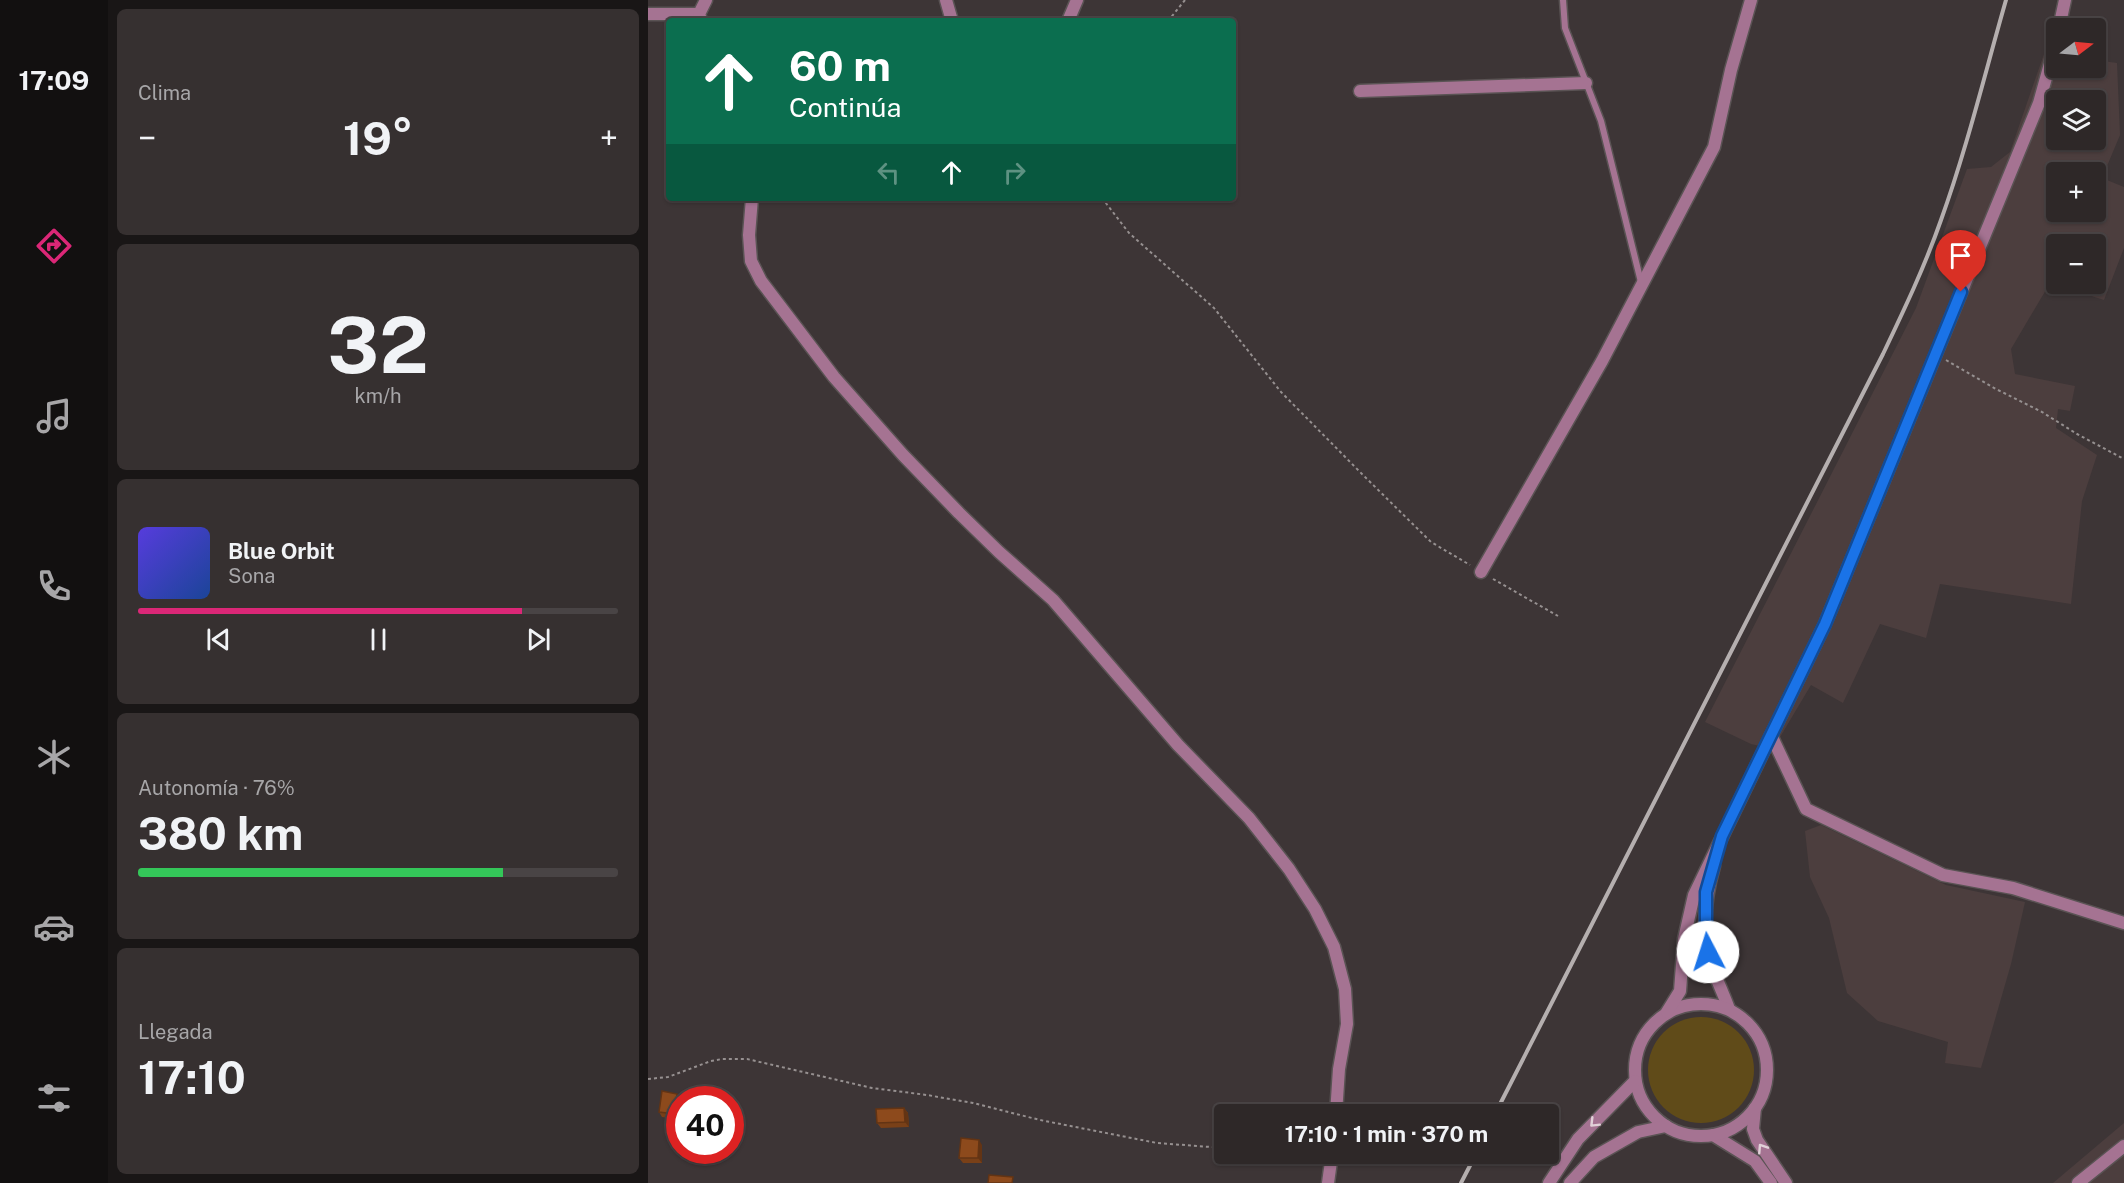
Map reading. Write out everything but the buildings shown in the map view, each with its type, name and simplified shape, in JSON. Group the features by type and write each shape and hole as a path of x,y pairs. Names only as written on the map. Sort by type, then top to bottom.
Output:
{"street":[{"path":"648,14 700,18 706,0"},
{"path":"946,0 951,18"},
{"path":"1069,18 1077,0"},
{"path":"1481,572 1602,361 1714,147 1731,70 1751,0"},
{"path":"2061,18 2065,0"},
{"path":"1667,1012 1680,991 1684,939 1694,895 1825,624 2039,103 2046,78"},
{"path":"1360,91 1586,82"},
{"path":"752,201 750,261 761,282 834,377 903,455 959,513 1053,600 1178,745 1249,818 1315,909 1334,947 1345,989 1347,1024 1339,1069 1337,1104"},
{"path":"1771,735 1806,809 1943,875 2013,888 2124,923"},
{"path":"1722,836 1706,892 1706,938 1711,965 1730,1010"},
{"path":"1714,1004 1730,1010 1743,1018 1754,1030 1767,1061 1767,1077 1763,1093 1755,1108 1737,1126 1713,1135 1696,1136 1680,1133 1665,1126 1654,1118 1646,1107 1635,1081 1634,1067 1640,1041 1656,1020 1682,1005 1714,1004"},
{"path":"1549,1183 1578,1139 1635,1081"},
{"path":"1755,1108 1753,1128 1757,1140 1786,1183"},
{"path":"1570,1183 1594,1157 1638,1132 1665,1126"},
{"path":"1713,1135 1755,1161 1771,1183"},
{"path":"2078,1183 2124,1146"},
{"path":"1328,1183 1331,1164"}],"lane":[{"path":"1563,0 1565,28 1601,121 1642,284"}],"path":[{"path":"1170,18 1185,0"},
{"path":"1104,201 1129,233 1214,308 1281,392 1431,542 1558,616"},
{"path":"1935,354 2124,459"},
{"path":"648,1079 668,1077 711,1061 747,1059 872,1088 973,1103 1040,1120 1157,1143 1214,1147"}],"shaded area":[{"path":"2044,54 2046,54 2046,78 2106,78 2106,61 2117,63 2120,135 2106,168 2106,162 2046,162 2046,222 2106,222 2106,180 2124,187 2124,248 2104,300 2085,294 2106,294 2106,234 2046,234 2046,290 2011,349 2015,374 2075,386 2070,411 2058,409 2056,428 2097,455 2082,501 2071,604 1940,584 1926,638 1880,624 1843,703 1811,685 1773,749 1751,744 1705,722 1916,308 1967,169 1991,167 2010,152"},
{"path":"1821,825 1946,885 2025,902 2011,964 1981,1068 1945,1063 1948,1042 1878,1021 1847,993 1829,918 1810,877 1805,831"},
{"path":"1701,1017 1721,1021 1738,1033 1750,1050 1754,1070 1750,1090 1738,1107 1721,1119 1701,1123 1681,1119 1664,1107 1652,1090 1648,1070 1652,1050 1664,1033 1681,1021"},
{"path":"2124,1123 2124,1183 2053,1183"}],"railway":[{"path":"1500,1104 1883,354 1906,304 1928,254 1950,193 2006,0"},
{"path":"1461,1183 1471,1164"}],"route":[{"path":"1708,952 1706,892 1722,836 1825,624 1961,292"}]}
